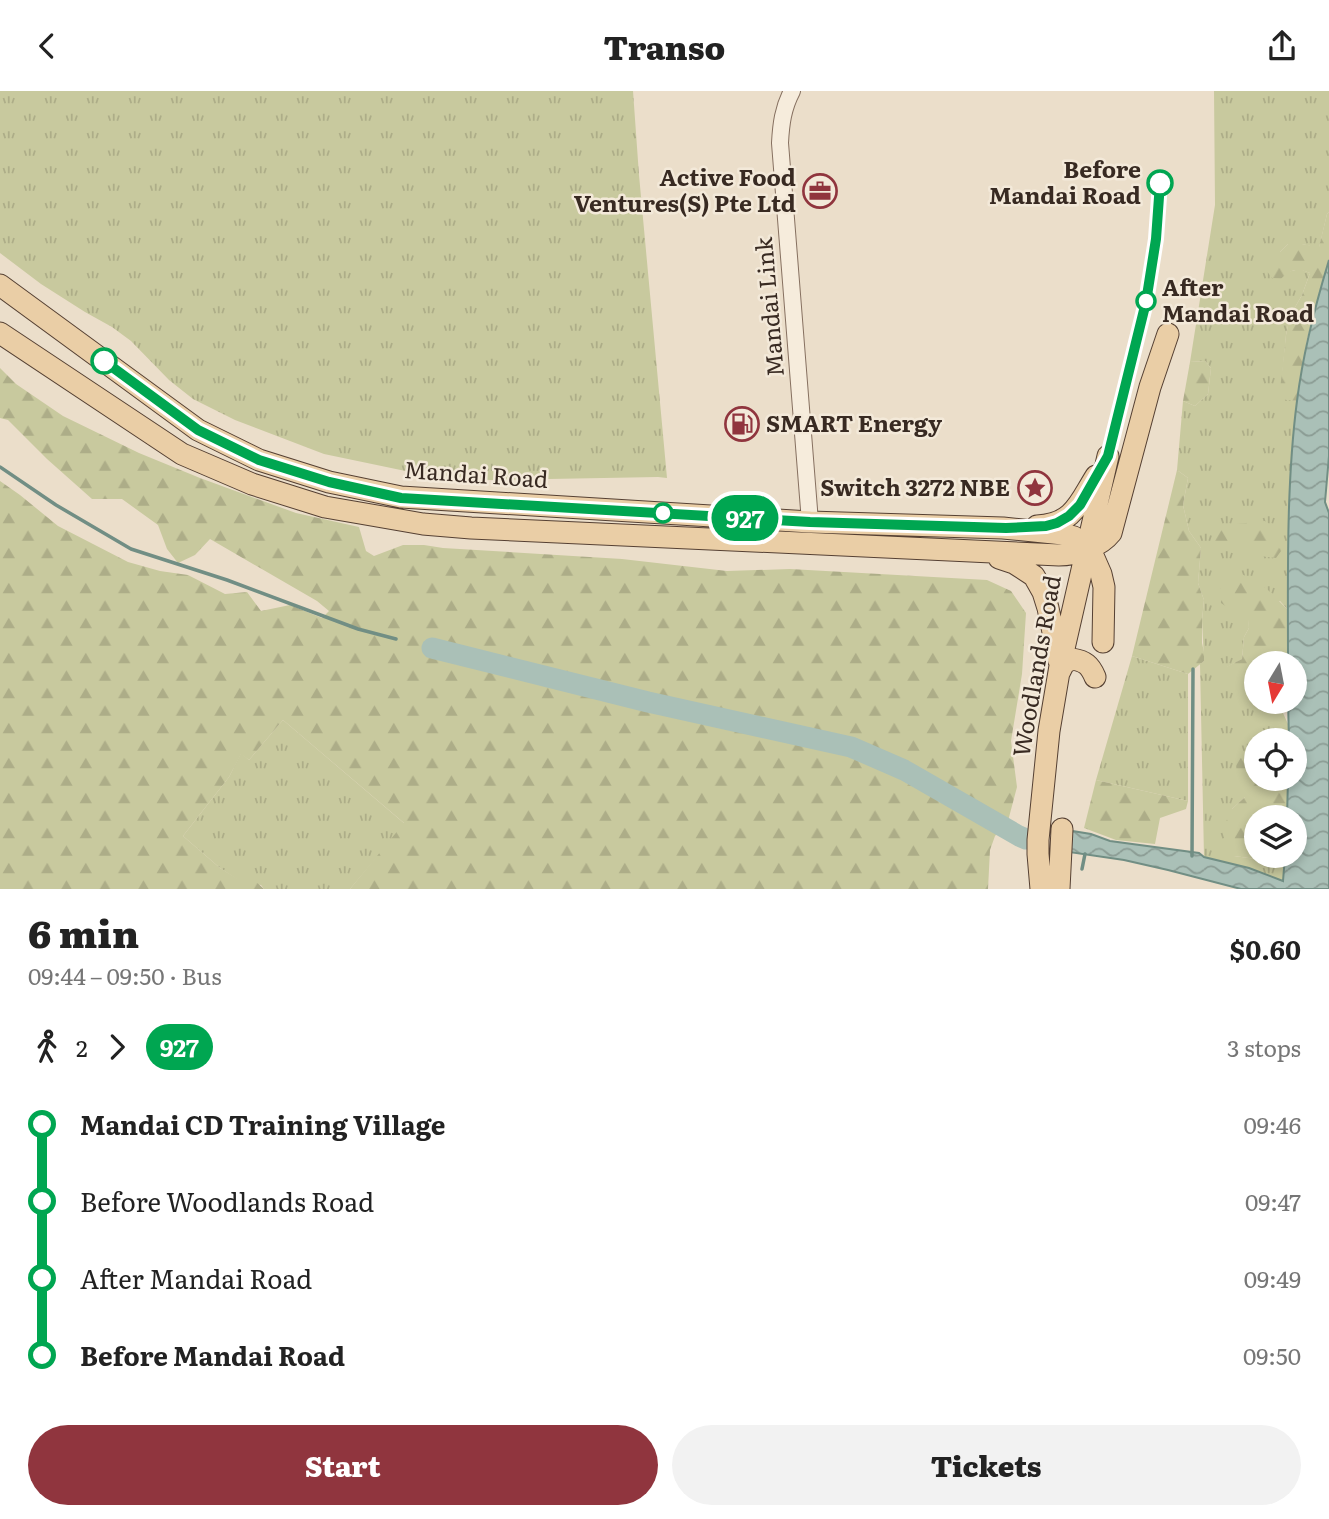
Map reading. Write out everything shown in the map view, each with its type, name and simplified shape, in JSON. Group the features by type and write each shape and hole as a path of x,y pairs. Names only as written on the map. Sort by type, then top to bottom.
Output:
{"main road":[{"name":"Mandai Road","path":"4,288 198,430 259,460 329,482 401,498 810,522 1006,528"},
{"path":"0,332 13,329 20,311 4,288"},
{"path":"0,332 182,454 252,484 325,507 423,524 471,528 1071,555 1106,539 1115,526 1150,387 1168,334"},
{"name":"Woodlands Road","path":"1041,889 1038,854 1049,731 1060,669 1108,456 1080,505 1057,523"},
{"path":"1006,528 1046,526 1073,518 1085,510 1101,486"},
{"path":"570,508 572,522 591,534"},
{"path":"1006,528 1063,534 1074,537 1086,549 1098,565 1104,587 1103,642"},
{"path":"979,551 1014,563 1034,576 1048,608 1060,669"},
{"path":"1060,669 1072,659 1086,663 1095,677"},
{"path":"1059,889 1062,829"}],"street":[{"name":"Mandai Link","path":"792,91 781,120 780,143 810,522"}],"green space":[{"path":"0,91 633,91 667,478 490,480 415,473 324,454 235,420 193,399 169,380 131,341 41,284 0,253"},
{"path":"1214,91 1329,91 1329,212 1319,248 1288,244 1280,252 1287,272 1300,269 1310,273 1290,316 1280,398 1297,401 1291,479 1288,610 1280,601 1248,612 1249,628 1244,637 1242,659 1227,667 1244,682 1244,714 1283,714 1288,724 1288,728 1244,728 1245,797 1232,809 1234,856 1244,857 1244,868 1285,868 1284,882 1204,857 1200,664 1204,661 1204,600 1198,583 1201,548 1189,531 1183,505 1188,478 1177,470 1183,401 1195,406 1208,394 1211,368 1205,361 1190,362 1215,205"},
{"path":"1329,212 1329,260 1307,339 1297,401 1279,399 1290,316 1310,273 1294,270 1281,279 1272,278 1266,270 1269,255 1280,252 1288,244 1319,247"},
{"path":"1205,361 1211,368 1208,394 1195,406 1183,401 1190,362"},
{"path":"0,368 16,384 63,416 139,453 296,513 359,527 366,551 374,556 403,545 424,545 622,559 727,571 790,569 987,580 1011,591 1026,613 1022,674 1011,741 1017,787 1008,821 995,836 990,850 988,889 350,889 404,823 283,720 249,760 241,754 229,777 183,836 220,868 241,881 253,879 264,889 0,889 0,481 58,526 128,562 188,575 225,594 247,592 261,611 290,605 322,618 329,611 317,601 210,539 195,555 178,563 167,549 158,525 122,499 92,499 8,420 0,418"},
{"path":"1177,470 1188,478 1183,505 1189,531 1201,548 1198,583 1204,600 1204,661 1188,674 1132,656"},
{"path":"1265,521 1280,532 1284,547 1276,558 1260,556 1251,545 1229,545 1215,541 1216,530 1227,525"},
{"path":"1242,574 1268,590 1288,610 1288,651 1244,651 1244,683 1227,677 1226,667 1242,659 1244,637 1249,628 1247,612 1236,613 1221,603 1220,582"},
{"path":"1132,656 1188,674 1188,801 1096,780"},
{"path":"283,720 405,824 350,889 264,889 261,885 241,882 183,836 229,777 241,753 249,760"},
{"path":"1244,753 1244,791 1288,791 1287,805 1244,805 1244,857 1234,856 1225,847 1223,828 1232,809 1245,797 1237,783 1236,761"},
{"path":"1096,780 1188,801 1186,809 1160,818 1155,844 1116,840 1084,828"}],"water":[{"path":"1329,260 1329,456 1325,502 1329,513 1329,889 1241,889 1124,860 1069,852 1072,831 1110,841 1199,853 1204,857 1249,868 1283,881 1284,868 1307,868 1307,805 1287,805 1288,791 1307,791 1307,728 1289,728 1288,714 1307,714 1307,651 1288,651 1288,532 1293,433 1314,312"}],"waterway":[{"path":"0,467 56,505 131,549 227,580 358,629 396,639"},
{"path":"432,648 648,702 851,747 904,770 1026,839"},
{"path":"1192,856 1193,669"},
{"path":"1082,869 1085,854"}],"bus line":[{"name":"927","path":"104,361 198,430 259,460 329,482 401,498 810,522 1006,528 1046,526 1069,516 1080,505 1108,456 1146,302 1156,239 1160,183"}],"place":[{"name":"Before Mandai Road","path":"1160,183"},
{"name":"Active Food Ventures(S) Pte Ltd","path":"820,191"},
{"name":"After Mandai Road","path":"1146,301"},
{"name":"SMART Energy","path":"742,424"},
{"name":"Switch 3272 NBE","path":"1035,488"}]}
